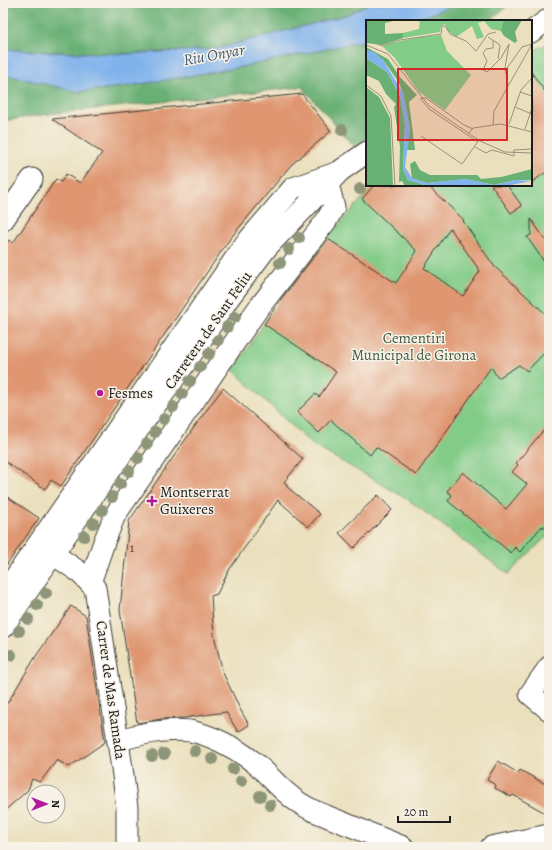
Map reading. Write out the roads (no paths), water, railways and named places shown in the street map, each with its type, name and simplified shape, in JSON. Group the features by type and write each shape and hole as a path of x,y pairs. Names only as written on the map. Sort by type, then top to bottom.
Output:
{"street":[{"path":"532,31 549,19"},
{"name":"Carretera de Sant Feliu","path":"3,628 228,299 267,247 334,177 366,153"},
{"path":"3,595 246,243 293,188 334,177 334,207 326,221 257,310 115,515 90,583"},
{"path":"3,220 32,179"},
{"name":"Carrer de Mas Ramada","path":"53,554 78,571 95,588 127,808 127,847"},
{"path":"549,667 530,694 549,710"},
{"path":"118,741 131,736 174,731 190,731 205,735 250,759 271,777 288,795 314,811 403,847"},
{"path":"491,847 546,839"}],"water":[{"name":"Riu Onyar","path":"370,3 457,3 416,20 366,20 366,40 241,67 129,86 79,92 3,74 3,49 45,52 127,54 216,49 346,15"}],"place":[{"name":"Fesmes","path":"100,393"},
{"name":"Montserrat Guixeres","path":"152,501"}],"park label":[{"name":"Cementiri Municipal de Girona","path":"414,346"}]}
